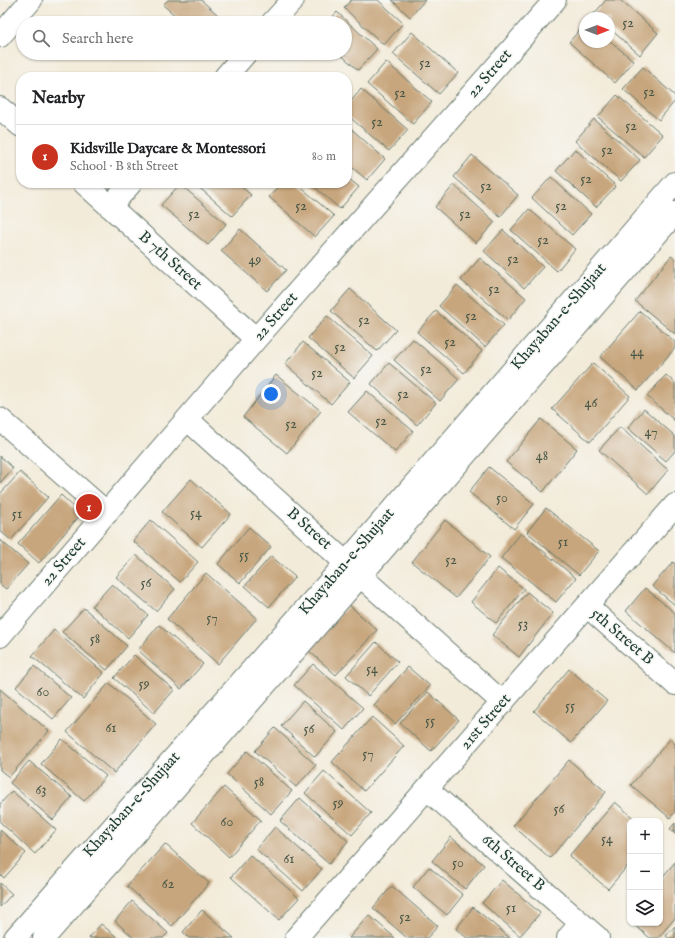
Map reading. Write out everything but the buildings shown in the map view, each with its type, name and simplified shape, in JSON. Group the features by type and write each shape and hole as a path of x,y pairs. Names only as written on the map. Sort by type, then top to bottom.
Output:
{"street":[{"path":"17,16 31,0"},
{"path":"278,16 293,0"},
{"name":"22 Street","path":"0,636 256,339 555,0"},
{"path":"0,36 16,17"},
{"path":"229,72 240,60"},
{"path":"0,108 16,122"},
{"name":"Khayaban-e-Shujaat","path":"44,938 675,183"},
{"name":"B 7th Street","path":"89,188 256,339"},
{"path":"110,207 127,188"},
{"name":"Khayaban-e-Shujaat","path":"15,938 353,570 675,213"},
{"path":"0,419 107,513"},
{"name":"B Street","path":"188,419 353,570 502,703"},
{"name":"21st Street","path":"296,938 675,505"},
{"name":"5th Street B","path":"586,606 675,684"},
{"name":"6th Street B","path":"427,789 574,930 598,938"}],"place":[{"name":"Kidsville Daycare & Montessori","path":"89,507"}]}
